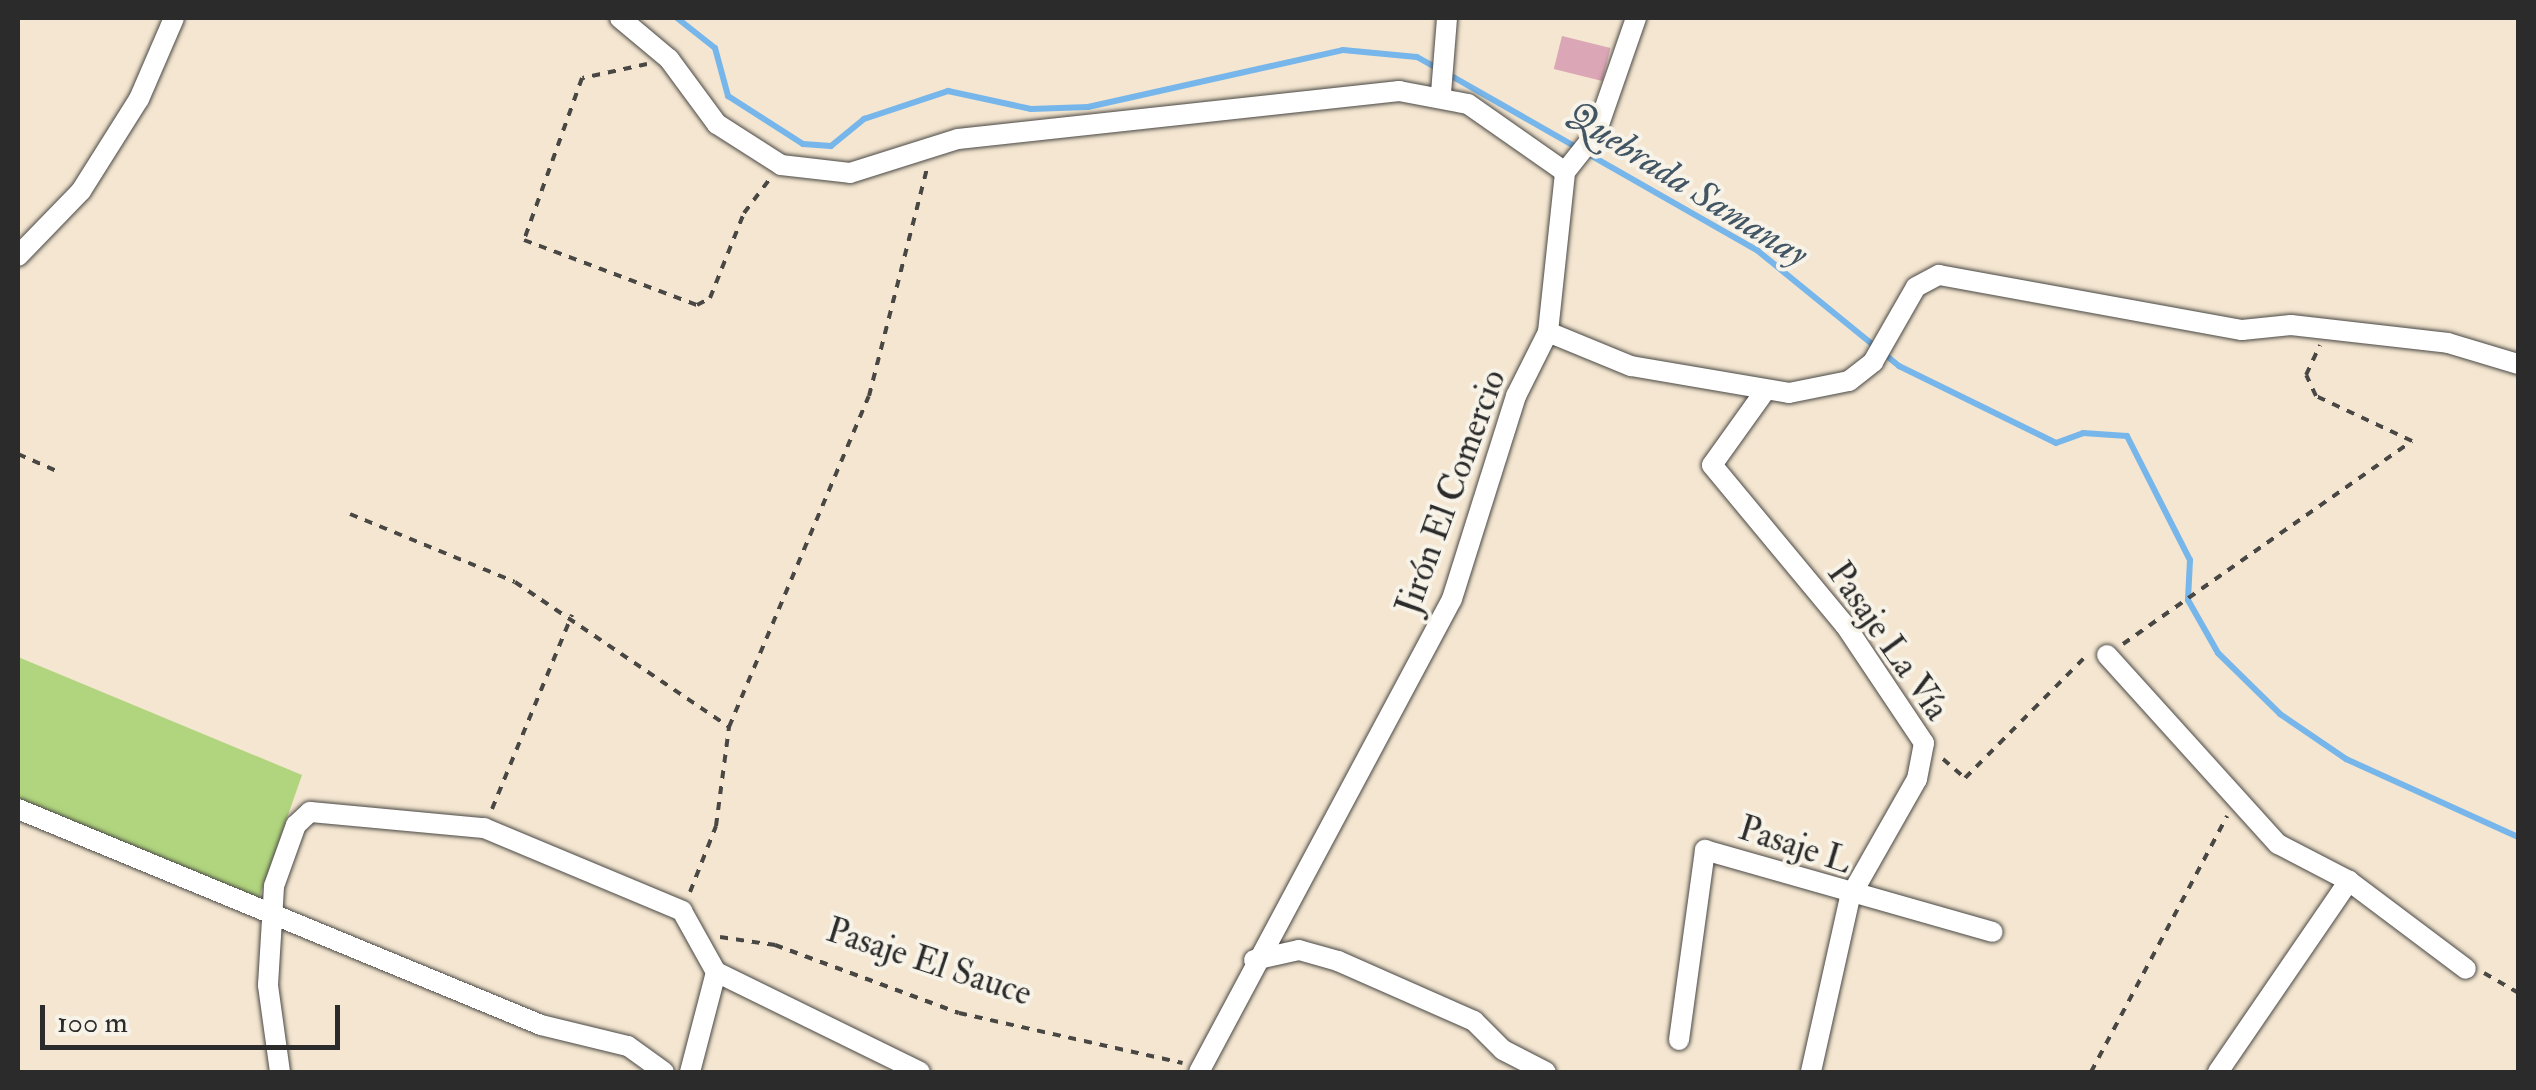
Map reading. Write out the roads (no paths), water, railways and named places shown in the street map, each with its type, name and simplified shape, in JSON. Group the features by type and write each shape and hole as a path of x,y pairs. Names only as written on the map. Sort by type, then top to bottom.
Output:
{"street":[{"path":"18,256 88,179 139,99 174,18"},
{"path":"620,18 669,59 718,124 781,165 850,173 932,149 1444,80 1569,166 1590,140 1636,18"},
{"path":"1444,80 1447,18"},
{"name":"Jirón El Comercio","path":"1200,1070 1254,960 1446,612 1516,396 1548,332 1569,166"},
{"path":"1548,332 1632,366 1765,391 1849,381 1873,362 1893,338 1916,286 1939,275 2242,330 2326,332 2448,343 2518,364"},
{"name":"Pasaje La Vía","path":"1765,391 1712,465 1846,626 1924,743 1916,779 1850,898 1811,1072"},
{"path":"2107,655 2183,730 2235,800 2278,844 2349,881 2466,969"},
{"path":"18,810 541,1025 628,1046 664,1072"},
{"path":"280,1072 268,985 272,914 296,825 310,812 484,828 682,911 716,972 920,1072"},
{"name":"Pasaje L","path":"1679,1040 1706,850 1850,898 1993,932"},
{"path":"2218,1072 2349,881"},
{"path":"1254,960 1300,950 1338,962 1474,1021 1502,1050 1546,1072"},
{"path":"690,1072 716,972"}],"waterway":[{"name":"Quebrada Samanay","path":"677,18 715,48 728,96 803,144 831,146 864,119 948,91 1031,109 1088,107 1343,50 1417,57 1437,68"},
{"name":"Quebrada Samanay","path":"1448,74 1758,251 1899,366 2056,443 2083,433 2127,436 2190,560 2188,600 2218,653 2280,714 2346,759 2518,837"}]}
